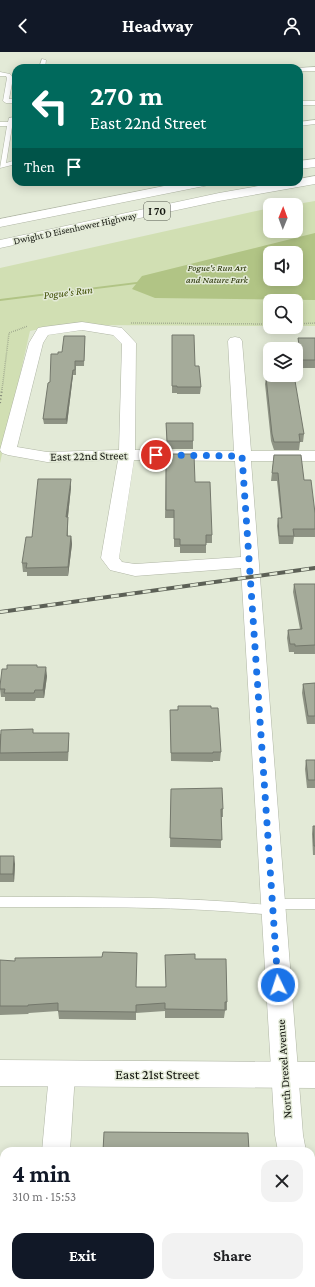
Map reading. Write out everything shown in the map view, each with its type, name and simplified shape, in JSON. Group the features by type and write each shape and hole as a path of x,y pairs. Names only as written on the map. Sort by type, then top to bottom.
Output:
{"main road":[{"path":"303,164 315,163"},
{"name":"Dwight D Eisenhower Highway","path":"303,182 315,180"},
{"name":"Dwight D Eisenhower Highway","path":"0,223 184,186"},
{"name":"Dwight D Eisenhower Highway","path":"0,244 213,199 283,186"},
{"name":"East 21st Street","path":"0,1073 315,1076"}],"street":[{"name":"East 22nd Street","path":"127,455 129,342 117,331 82,326 43,331 36,343 8,450 48,457 127,455 315,456"},
{"name":"North Drexel Avenue","path":"234,341 284,1075 291,1147"},
{"path":"127,455 110,558 116,566 135,570 249,562"},
{"path":"56,1147 62,1074"}],"lane":[{"path":"43,64 44,60"},
{"path":"303,69 315,69"},
{"path":"0,74 8,75 10,78 6,101 12,110"},
{"path":"0,101 6,101"},
{"path":"303,103 315,103"},
{"path":"0,124 12,113"},
{"path":"12,117 2,165 12,163"},
{"path":"303,124 315,122"},
{"path":"0,902 109,902 273,907 315,904"}],"path":[{"path":"303,324 315,323"}],"green space":[{"name":"Pogue's Run Art and Nature Park","path":"315,201 315,326 303,326 303,294 263,294 263,326 91,325 49,327 30,331 0,463 0,268 263,210 263,238 303,238 303,203"}],"water":[{"name":"Pogue's Run","path":"315,233 315,300 303,300 303,294 263,294 263,299 155,298 132,289 136,284 0,301 0,299 137,282 142,276 295,238 303,238 303,236"}],"building":[{"path":"172,335 194,335 195,366 199,366 201,387 172,386"},
{"path":"64,336 85,336 84,361 75,361 75,370 73,370 66,419 43,419 48,383 50,382 51,354 58,354 58,352 62,352"},
{"path":"298,338 315,338 315,360 303,360 303,342 299,342"},
{"path":"267,382 295,382 304,434 299,434 300,442 274,442"},
{"path":"166,423 193,423 193,441 167,441"},
{"path":"167,454 194,454 195,482 210,482 212,535 206,535 206,545 180,545 180,539 174,539 174,510 166,510"},
{"path":"274,455 301,455 304,480 311,480 315,513 315,529 293,529 294,536 279,536 278,518 282,518 278,473 272,473"},
{"path":"38,479 71,479 66,517 68,517 67,536 71,536 68,567 26,568 27,563 22,563 26,537 32,537"},
{"path":"294,584 315,584 315,645 295,646 295,644 290,644 288,630 302,629"},
{"path":"7,665 37,665 37,667 46,667 43,690 35,690 34,693 4,693 5,689 0,689 0,686 2,669 7,669"},
{"path":"315,683 315,716 308,716 303,684"},
{"path":"178,706 211,706 211,708 218,708 221,752 171,753 170,710 178,710"},
{"path":"33,729 33,733 69,733 68,752 0,753 1,730"},
{"path":"306,760 315,760 315,780 308,780"},
{"path":"222,788 222,840 170,838 171,789"},
{"path":"313,826 315,826 315,846 314,846"},
{"path":"0,856 14,856 13,874 0,874"},
{"path":"103,952 137,953 136,987 166,987 165,955 195,954 195,959 226,959 227,1002 225,1002 225,1010 165,1009 165,1003 136,1005 136,1012 58,1011 58,1003 28,1006 0,1006 0,960 15,961 15,958 102,957"},
{"path":"104,1132 248,1133 249,1147 103,1147"}],"railway":[{"path":"0,612 315,568"}],"route":[{"path":"156,455 242,456 278,985"}]}
